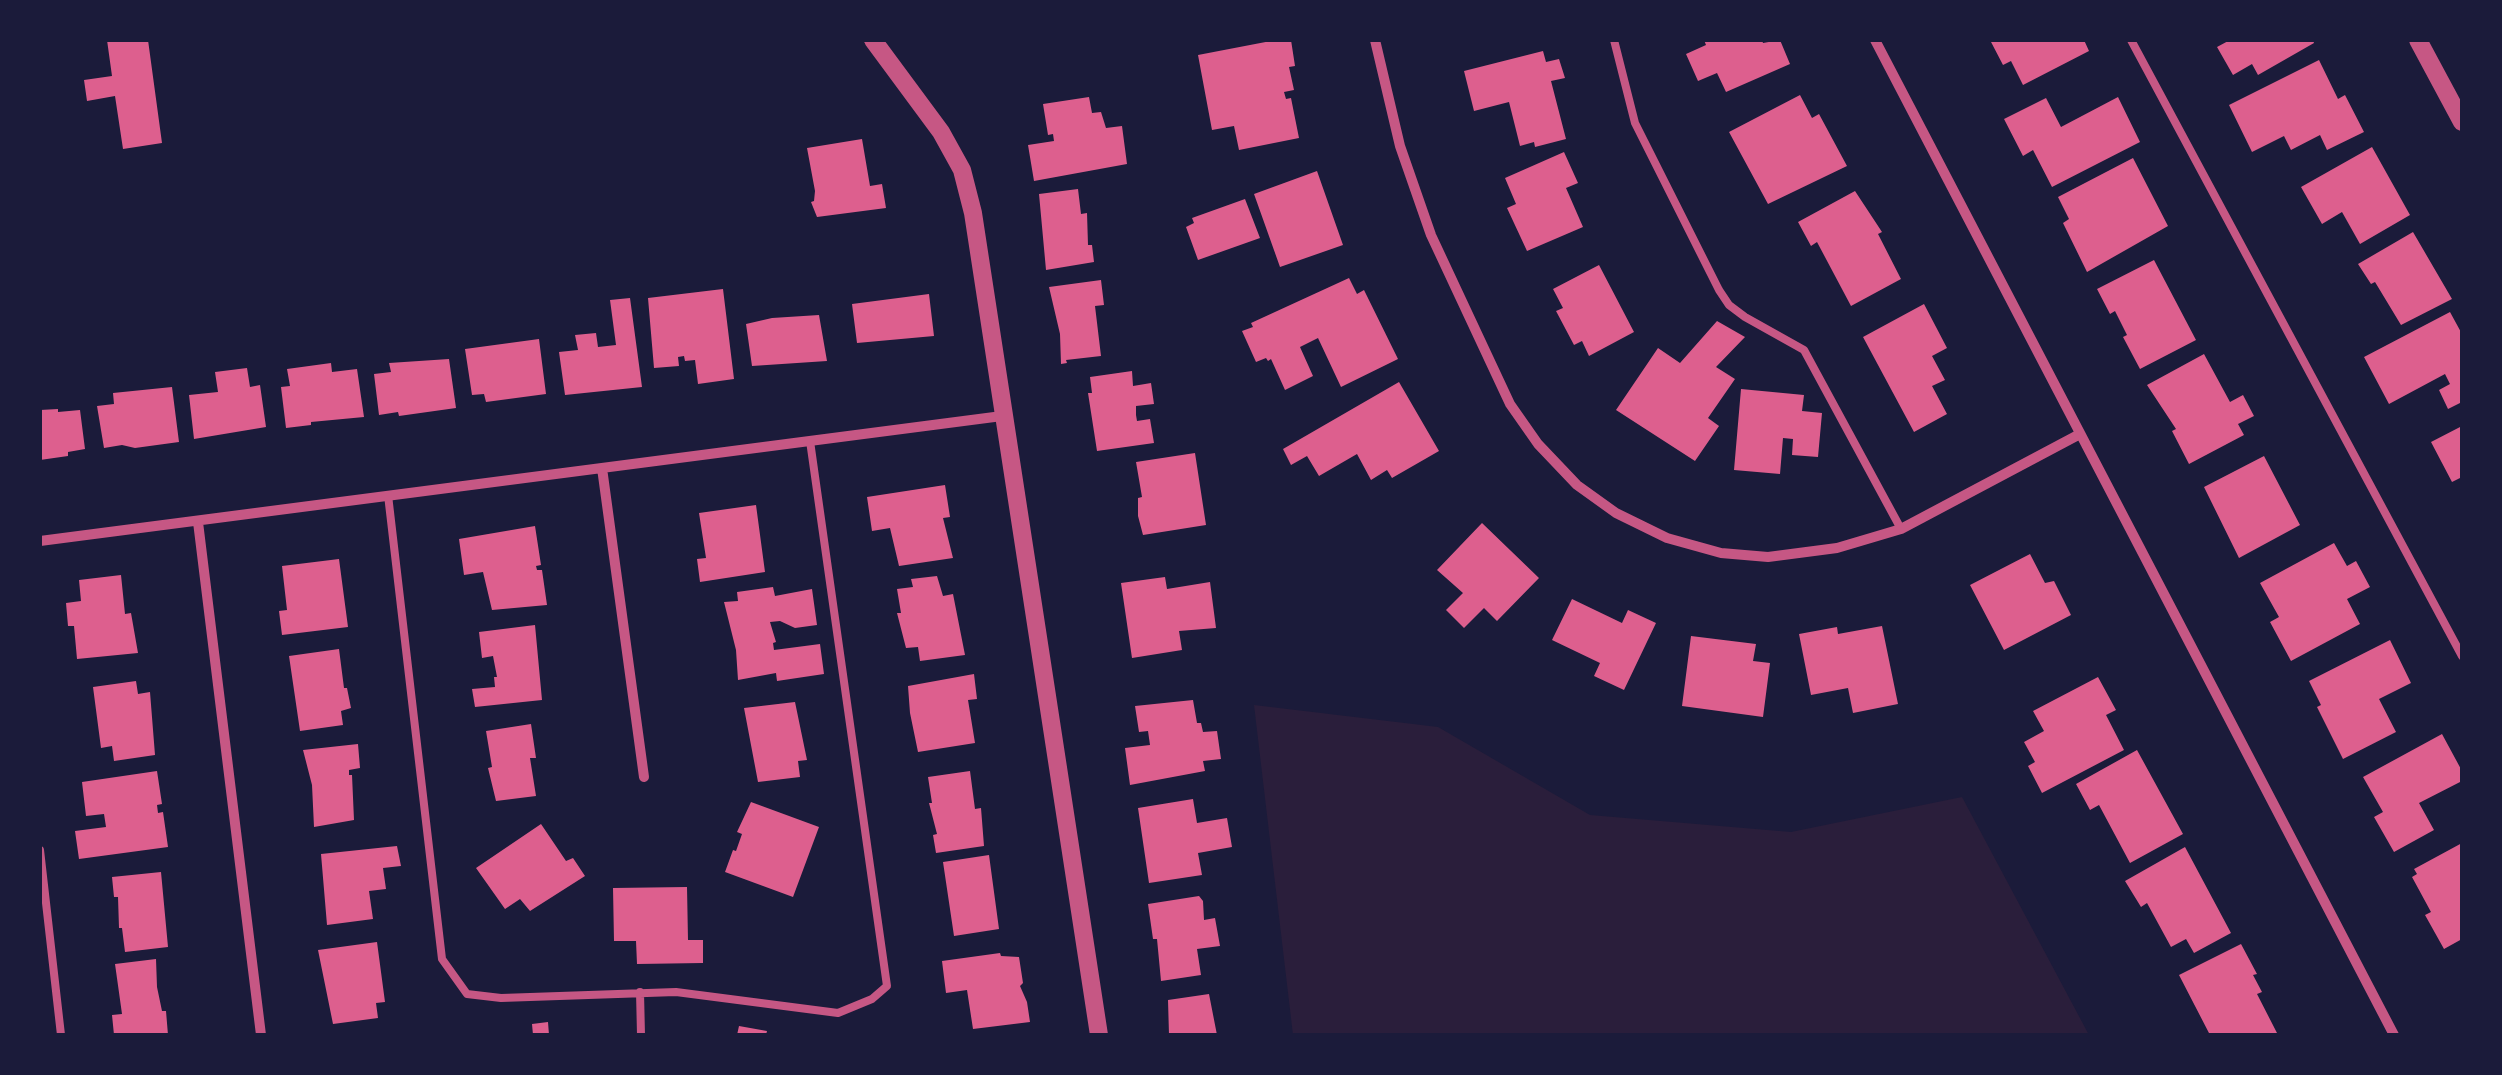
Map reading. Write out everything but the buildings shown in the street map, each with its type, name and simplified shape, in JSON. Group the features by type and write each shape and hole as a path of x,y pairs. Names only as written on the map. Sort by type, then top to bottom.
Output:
{"street":[{"path":"872,40 922,103 962,170 972,213 1100,1035"},
{"path":"1376,40 1400,146 1432,235 1510,404 1538,444 1577,485 1616,514 1667,538 1721,553 1768,557 1837,548 1901,529 2080,434"},
{"path":"1875,40 2394,1035"},
{"path":"2418,40 2462,122"},
{"path":"40,542 1002,416"},
{"path":"602,468 644,777"},
{"path":"198,522 262,1035"}],"lane":[{"path":"1614,40 1636,124 1719,290 1729,305 1745,317 1804,350 1901,529"},
{"path":"2131,40 2462,656"},
{"path":"388,494 442,959 467,994 501,998 676,992 838,1013 872,998 886,986 810,440"},
{"path":"40,850 61,1035"},
{"path":"640,992 641,1035"}],"shaded area":[{"path":"1254,705 1438,727 1590,815 1791,832 1962,797 2089,1035 1293,1035"}]}
